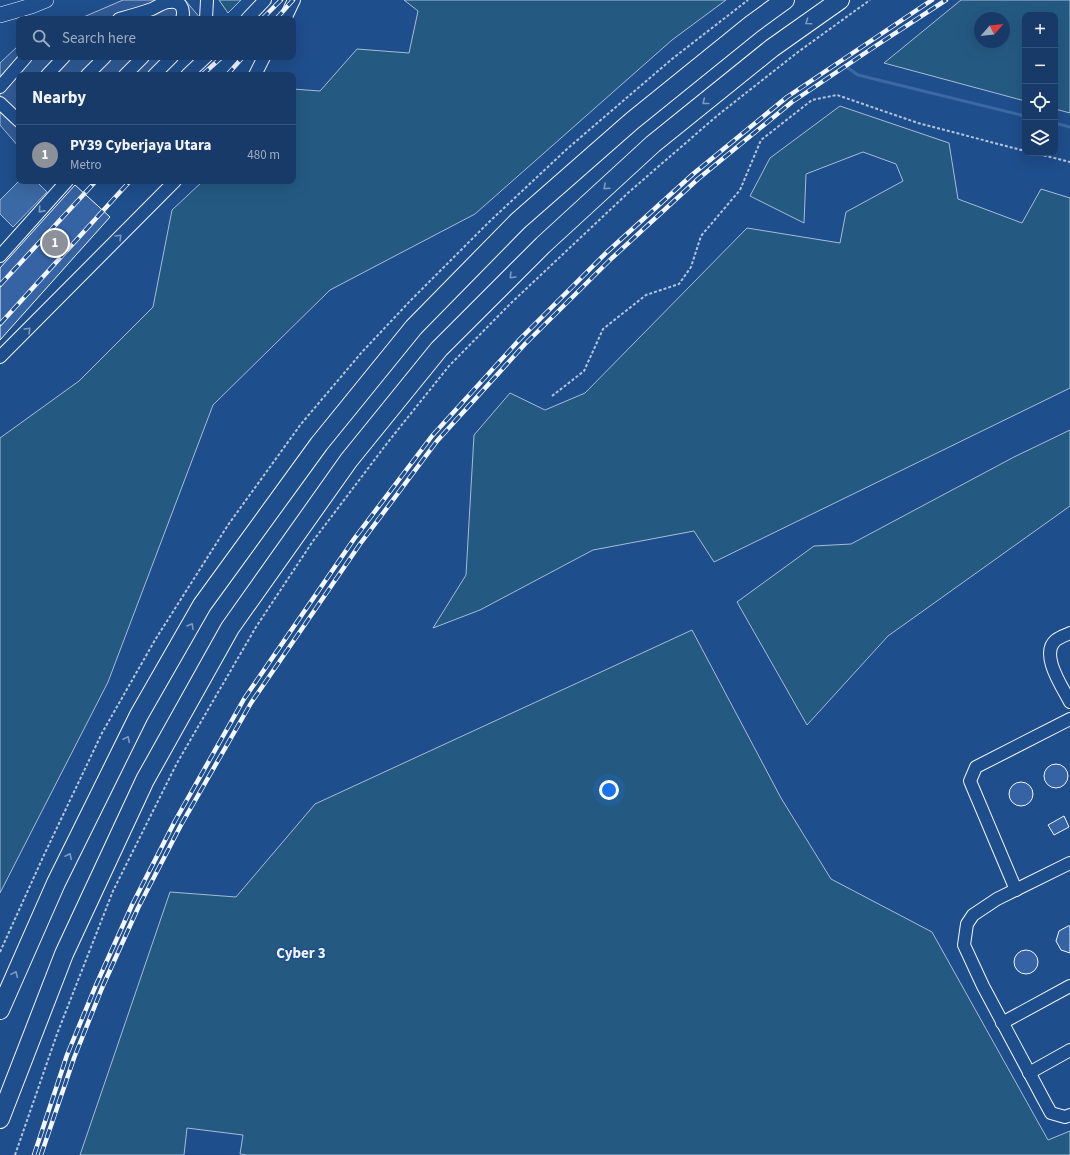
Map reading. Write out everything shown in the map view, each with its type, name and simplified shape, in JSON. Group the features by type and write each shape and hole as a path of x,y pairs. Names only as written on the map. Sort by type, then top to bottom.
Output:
{"highway":[{"path":"0,1010 56,883 139,715 202,605 319,444 414,327 518,221 632,120 752,24 785,0"},
{"path":"0,1119 64,954 145,780 230,628 349,460 440,350 543,245 653,144 772,48 840,0"}],"main road":[{"path":"0,15 46,0"}],"street":[{"path":"206,16 207,0"},
{"path":"250,16 265,0"},
{"path":"286,16 294,0"},
{"path":"129,16 154,8 168,1 177,2 182,5 184,11 183,16"},
{"path":"147,16 154,8"},
{"path":"0,87 23,60"},
{"path":"50,72 61,60"},
{"path":"90,72 102,60"},
{"path":"128,72 140,60"},
{"path":"157,72 169,60"},
{"path":"190,72 203,60"},
{"path":"256,72 262,60"},
{"path":"0,103 16,113"},
{"path":"0,256 64,184"},
{"path":"0,357 172,184"},
{"path":"1070,633 1055,641 1050,649 1050,662 1070,702"},
{"path":"1016,890 970,780 976,767 1070,719"},
{"path":"1070,863 997,899 973,915 967,924 964,945 1002,1023 1051,1113 1065,1117 1070,1115"},
{"path":"1002,1023 1070,986"},
{"path":"1029,1073 1070,1050"}],"path":[{"path":"616,107 672,59 748,0"},
{"path":"15,1155 57,1034 113,891 177,764 256,627 313,541 388,442 449,366 510,304 629,192 718,115 798,52 870,0"},
{"path":"552,396 584,371 603,329 646,295 679,284 691,267 701,236 740,190 761,140 812,100 837,95 918,123 1022,150"},
{"path":"1046,156 1070,162"}],"shaded area":[{"path":"123,0 185,0 198,16 86,16"},
{"path":"219,0 241,0 228,13"},
{"path":"404,0 726,0 672,40 475,214 330,290 213,405 108,682 0,893 0,438 79,381 153,307 172,210 200,184 296,184 296,89 320,91 357,49 409,53 418,11"},
{"path":"961,0 1070,0 1070,113 1058,110 1058,12 1022,12 1022,100 884,63"},
{"path":"16,48 16,60 177,60 165,72 16,72 16,144 0,125 0,63"},
{"path":"840,106 949,143 958,199 1022,223 1041,189 1070,198 1070,388 714,562 694,531 593,550 480,610 433,628 466,575 474,435 510,393 545,410 585,393 747,228 840,243 846,212 903,181 896,164 863,152 806,174 804,223 750,196 770,158"},
{"path":"16,184 39,184 47,192 13,227 0,214 0,200"},
{"path":"1070,430 1070,506 888,636 807,725 737,602 814,546 851,544 1014,457"},
{"path":"692,630 781,798 831,879 932,932 1048,1140 1070,1131 1070,1155 247,1155 240,1154 243,1135 187,1128 184,1155 80,1155 170,892 236,897 315,804"}],"building":[{"path":"75,185 110,217 0,340 0,268"},
{"path":"1056,764 1064,768 1068,776 1064,784 1056,788 1048,784 1044,776 1048,768"},
{"path":"1021,782 1029,786 1033,794 1029,802 1021,806 1013,802 1009,794 1013,786"},
{"path":"1064,816 1069,827 1054,835 1048,825"},
{"path":"1070,926 1070,953 1061,950 1056,941 1059,931"},
{"path":"1026,950 1035,953 1038,962 1035,971 1026,974 1017,971 1014,962 1017,953"}],"waterway":[{"path":"845,66 858,75 1022,115"},
{"path":"1058,124 1070,127"}],"railway":[{"path":"265,16 281,0"},
{"path":"279,16 293,0"},
{"path":"34,1155 67,1055 96,985 132,905 175,821 244,699 354,539 432,436 520,339 607,252 693,174 787,97 932,0"},
{"path":"41,1155 74,1058 102,988 138,908 181,825 251,703 360,544 437,441 525,344 612,258 698,179 792,102 946,0"},
{"path":"205,72 219,60"},
{"path":"230,72 240,60"},
{"path":"0,285 93,184"},
{"path":"0,324 127,184"}],"place":[{"name":"PY39 Cyberjaya Utara","path":"55,243"}],"district":[{"name":"Cyber 3","path":"301,953"}]}
